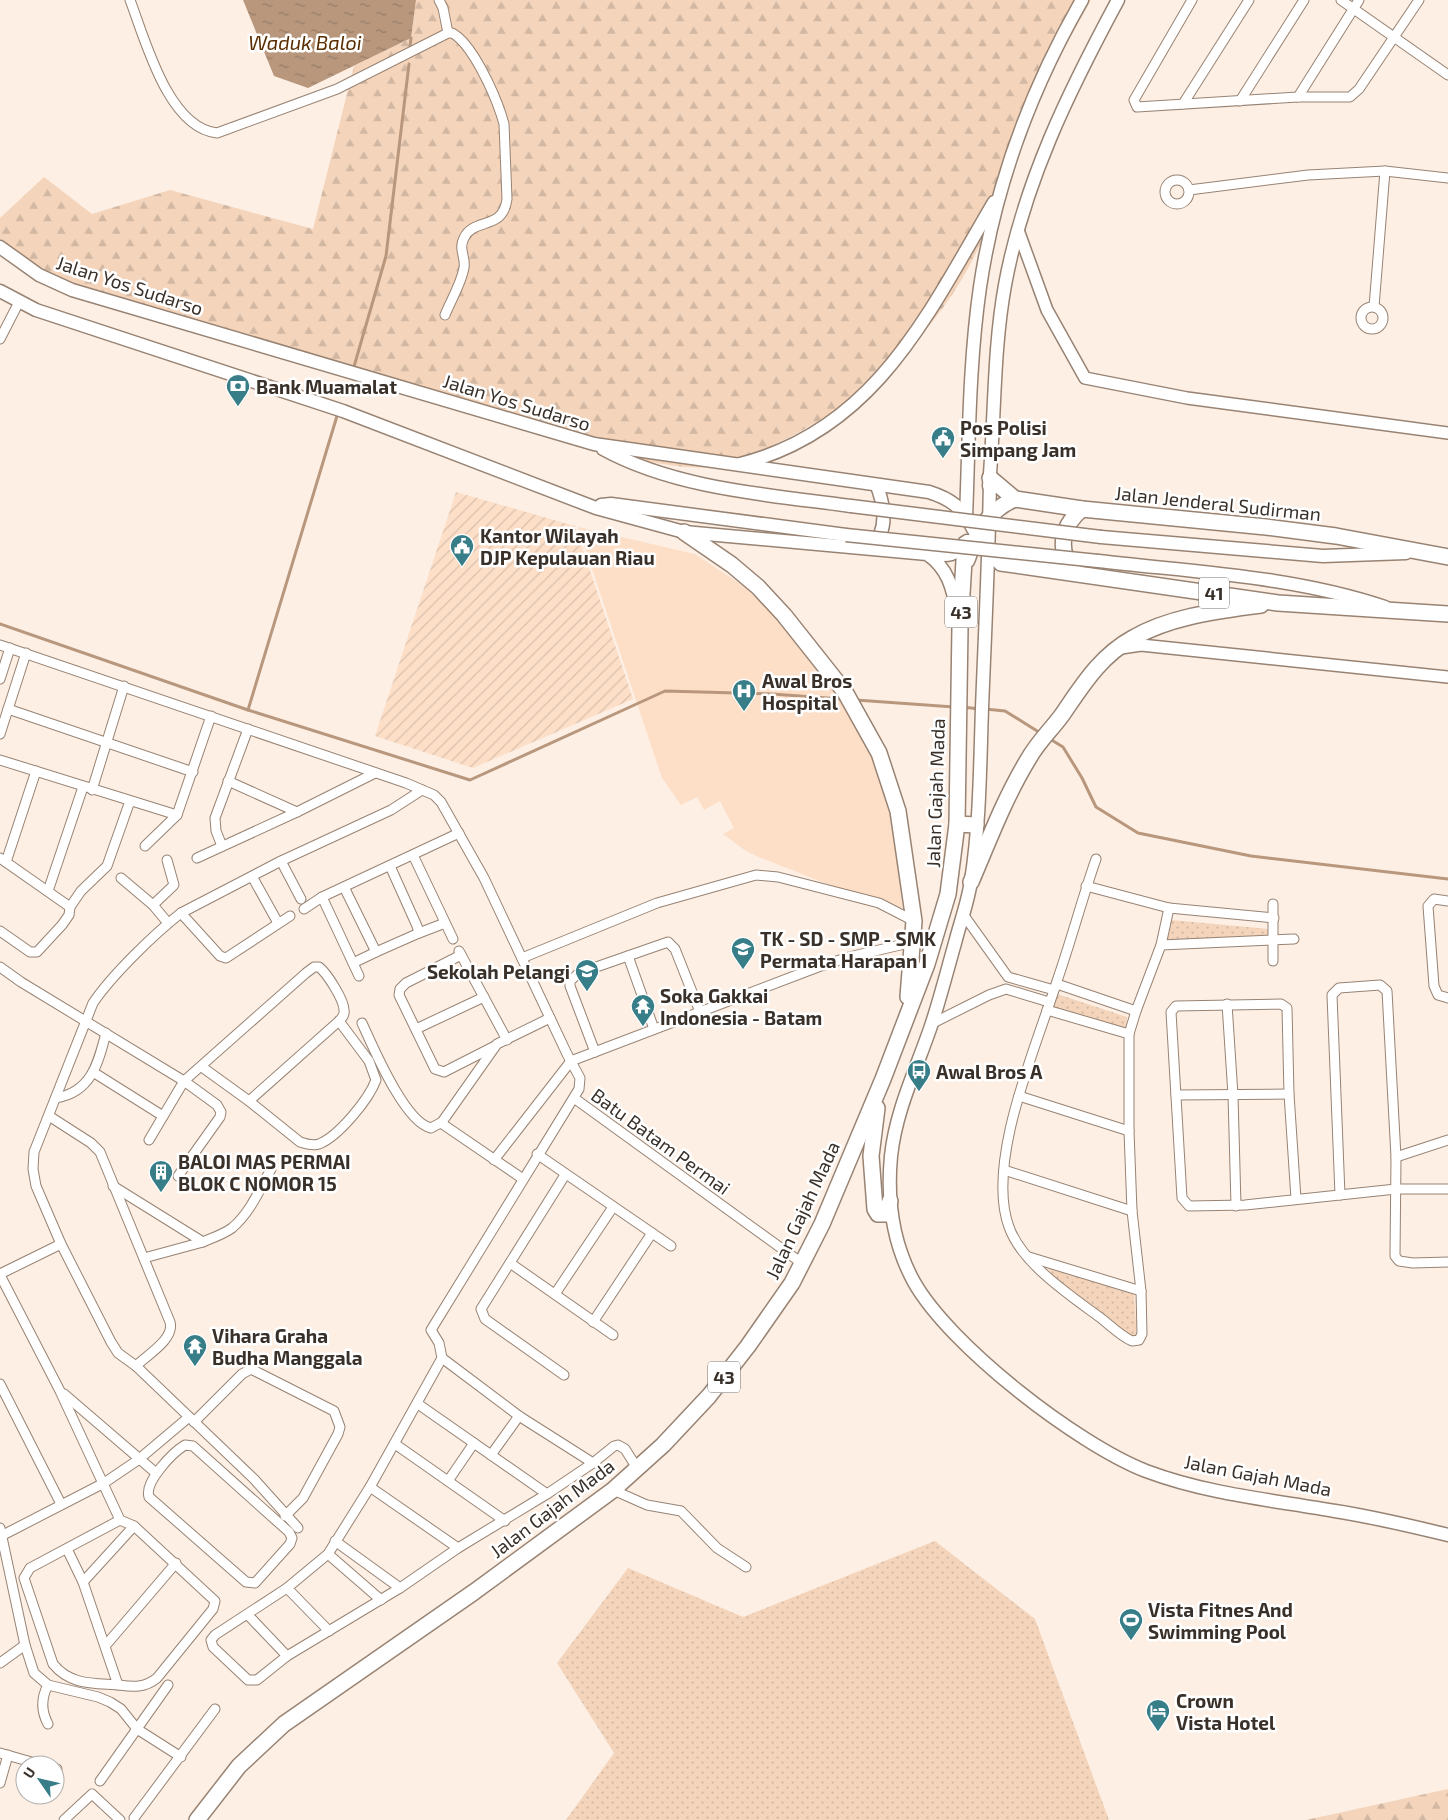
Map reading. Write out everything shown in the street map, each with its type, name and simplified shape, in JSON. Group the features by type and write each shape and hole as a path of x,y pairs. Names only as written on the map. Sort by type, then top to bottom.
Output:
{"highway":[{"path":"977,531 1000,506 1015,499 990,478"},
{"name":"Jalan Jenderal Sudirman","path":"1015,499 1082,509 1275,528 1448,557"},
{"path":"1078,573 1067,562 1062,545 1072,518 1082,509"},
{"name":"Jalan Gajah Mada","path":"197,1820 239,1766 284,1724 474,1592 613,1490 668,1440 709,1396 753,1339 803,1264 883,1079 928,964 943,916 953,869 956,824 960,627 963,581 977,531"},
{"path":"684,532 732,565 758,587 795,628 844,692 869,734 888,775 898,810 914,921 910,986 902,1028"},
{"name":"41","path":"988,548 1001,564 1078,573 1278,603 1448,614"},
{"path":"971,882 1013,786 1030,755 1062,716 1080,685 1115,649 1154,627 1181,619 1278,603"},
{"path":"956,824 976,825"},
{"path":"883,1079 874,1124 871,1156 875,1210 878,1214 882,1216 886,1214 890,1201"}],"main road":[{"path":"732,466 775,453 834,419 869,390 901,354 938,299 1000,191 1037,88 1082,0"},
{"path":"0,291 19,302 103,333 343,411 596,508 684,532 949,557 959,552 977,531 990,478 1000,324 1005,285 1018,230 1036,174 1060,112 1118,0"},
{"name":"Jalan Gajah Mada","path":"977,531 966,514 976,324 985,263 1000,191"},
{"name":"Jalan Yos Sudarso","path":"0,248 39,275 72,290 594,444 732,466 929,492 948,498 966,514"},
{"path":"594,444 635,464 712,485 851,506 1101,537 1323,556 1421,552"},
{"path":"869,548 879,537 883,524 883,506 877,486"},
{"path":"966,498 985,562 986,584"},
{"path":"596,508 612,504 846,535 1253,578 1326,590 1396,611"},
{"path":"977,531 988,548 986,584"},
{"path":"927,554 937,561 950,582 960,627"},
{"name":"Jalan Gajah Mada","path":"986,584 981,735 971,882 932,1024 899,1112 891,1156 890,1201 895,1230 914,1283 936,1314 958,1337 1022,1392 1069,1428 1103,1450 1147,1471 1220,1492 1338,1511 1448,1534"}],"street":[{"path":"130,0 158,75 181,111 203,130 217,133 337,89 448,33 455,34 473,55 501,114 504,124 506,199 505,210 500,216 472,229 464,236 461,253 464,269 445,315"},
{"path":"439,0 444,8 448,33"},
{"path":"1192,0 1134,102 1138,107 1298,97 1347,98 1353,95 1419,0"},
{"path":"1183,104 1249,0"},
{"path":"1240,101 1304,0"},
{"path":"1341,0 1356,4 1394,36 1448,75"},
{"path":"1298,97 1356,4"},
{"path":"1374,307 1385,171"},
{"path":"1189,190 1308,174 1385,171 1448,178"},
{"path":"1018,230 1047,310 1085,378 1187,398 1448,433"},
{"path":"0,338 19,302"},
{"path":"0,645 211,716 434,795 442,802 484,878 580,1078 579,1089 574,1098"},
{"path":"1115,649 1141,645 1448,677"},
{"path":"0,679 10,648"},
{"path":"0,734 26,653"},
{"path":"48,891 87,788 107,742 124,686"},
{"path":"8,709 192,772"},
{"path":"145,846 177,815 211,716"},
{"path":"222,846 216,831 215,818 248,729"},
{"path":"0,760 177,815"},
{"path":"36,771 3,860 70,907"},
{"path":"197,858 297,812 375,773"},
{"path":"228,781 297,812"},
{"path":"298,1528 285,1516 254,1479 136,1366 118,1352 107,1337 61,1244 34,1177 34,1152 84,1020 98,994 168,922 181,913 253,878 281,861 391,810 422,790"},
{"path":"0,931 33,953 37,952 62,925 69,915 70,907 81,891 107,866 130,801"},
{"path":"304,909 322,897 459,833"},
{"path":"413,855 453,939"},
{"path":"1096,858 1019,1096 1004,1170 1004,1197 1008,1226 1017,1243 1028,1257 1055,1283 1132,1341 1139,1340 1142,1336 1141,1291 1132,1211 1129,1131 1129,1034 1161,945 1169,908"},
{"path":"153,905 174,885 167,860"},
{"path":"281,861 300,899"},
{"path":"390,866 419,932"},
{"path":"522,958 657,903 756,875 778,877 879,903 914,921"},
{"path":"121,878 153,905 168,922"},
{"path":"253,878 278,923"},
{"path":"1086,886 1169,908 1274,918"},
{"path":"344,887 376,952"},
{"path":"322,897 359,976"},
{"path":"1448,901 1434,899 1428,906 1434,986 1438,995 1448,998"},
{"path":"1273,904 1273,961"},
{"path":"181,913 220,956 226,958 290,916"},
{"path":"963,914 1008,977 1055,987 1136,1011"},
{"path":"354,963 419,932 445,923"},
{"path":"1161,945 1294,939"},
{"path":"595,1052 570,981 579,973 666,942 672,944 688,978 700,1012"},
{"path":"494,1160 571,1061 849,956 913,942"},
{"path":"507,1040 460,953 406,982 400,989 402,1002 435,1069 442,1073 497,1044 507,1040 550,1018"},
{"path":"628,956 654,1029"},
{"path":"149,1140 184,1081 314,967 324,971 343,1006 344,1015 249,1101"},
{"path":"1,970 184,1081 217,1105 221,1114 178,1176"},
{"path":"1006,989 1008,977"},
{"path":"1340,1195 1332,997 1339,988 1380,985 1387,991 1396,1157 1397,1259 1412,1263 1448,1262"},
{"path":"932,1024 989,995 1006,989 1048,1006 1129,1034"},
{"path":"416,1029 484,997"},
{"path":"1227,1004 1233,1094 1236,1206"},
{"path":"1296,1199 1289,1094 1288,1008 1281,1004 1176,1006 1173,1008 1176,1095 1182,1198 1186,1204 1192,1207 1236,1206 1396,1189 1448,1189"},
{"path":"202,1067 249,1101 300,1142 309,1145 318,1144 331,1136 369,1095 376,1080 369,1061 339,1021"},
{"path":"362,1023 398,1096 427,1127 436,1127 441,1123 497,1044"},
{"path":"56,1098 71,1096 86,1083 93,1072 106,1033"},
{"path":"93,1072 163,1116"},
{"path":"1176,1095 1289,1094"},
{"path":"1019,1096 1129,1131"},
{"name":"Batu Batam Permai","path":"442,1358 439,1343 431,1330 537,1154 574,1098 803,1264"},
{"path":"49,1116 98,1149 171,1326 166,1338 136,1366"},
{"path":"441,1123 523,1178"},
{"path":"1396,1157 1448,1140"},
{"path":"537,1154 671,1246"},
{"path":"144,1258 203,1242 230,1229 238,1222 253,1202 271,1169"},
{"path":"1004,1170 1132,1211"},
{"path":"564,1375 483,1316 482,1306 565,1175"},
{"path":"113,1186 203,1242"},
{"path":"555,1294 613,1207"},
{"path":"593,1322 652,1233"},
{"path":"61,1244 0,1274 60,1390 120,1520 134,1526 215,1599 215,1606 153,1681 131,1687 84,1683 61,1672 53,1664 24,1578 30,1568 120,1520"},
{"path":"1028,1257 1141,1291"},
{"path":"510,1263 613,1335"},
{"path":"593,1464 519,1416 442,1358 370,1487 328,1554 288,1588 215,1636 211,1640 213,1647 252,1682 260,1678 287,1656 400,1588 458,1548 505,1521 593,1464 618,1445 625,1449 637,1468"},
{"path":"181,1757 137,1729 121,1709 103,1699 48,1685 34,1673 24,1645 1,1531 104,1483 138,1460 191,1419 242,1374 251,1369 334,1410 340,1426 338,1434 303,1498 285,1516"},
{"path":"0,1384 61,1504"},
{"path":"60,1390 138,1460 156,1473"},
{"path":"418,1404 547,1494"},
{"path":"491,1455 519,1416"},
{"path":"448,1481 474,1443"},
{"path":"395,1444 505,1521"},
{"path":"193,1446 289,1532 290,1544 257,1581 252,1584 246,1582 149,1497 148,1486 156,1473 182,1447 193,1446"},
{"path":"370,1487 458,1548"},
{"path":"613,1490 647,1505 681,1511 717,1548 746,1567"},
{"path":"83,1582 134,1526"},
{"path":"336,1541 400,1588"},
{"path":"67,1549 83,1582 106,1645 118,1685"},
{"path":"328,1554 381,1600"},
{"path":"106,1645 176,1563"},
{"path":"288,1588 329,1631"},
{"path":"248,1615 287,1656"},
{"path":"0,1663 24,1645"},
{"path":"48,1685 44,1693 42,1706 48,1724"},
{"path":"100,1781 168,1685"},
{"path":"134,1818 215,1709"},
{"path":"0,1783 4,1754"},
{"path":"64,1820 92,1794 120,1820"}],"shaded area":[{"path":"456,492 575,526 633,699 473,768 375,736"},
{"name":"Awal Bros Hospital","path":"578,527 695,554 745,587 786,628 859,724 876,766 893,825 903,914 756,856 743,849 723,834 734,828 720,801 704,810 697,797 681,805 662,778"}],"green space":[{"path":"416,0 1091,0 1041,93 982,240 950,299 907,351 857,395 801,431 746,458 723,465 714,467 678,466 621,455 71,289 0,248 0,218 44,177 92,214 170,190 313,229 354,66 411,38"},
{"path":"1171,920 1269,929 1268,940 1167,944"},
{"path":"1057,994 1127,1017 1125,1037 1050,1015"},
{"path":"1048,1268 1134,1294 1137,1337 1131,1337 1055,1278"},
{"path":"935,1541 1035,1619 1109,1820 566,1820 614,1753 557,1663 628,1568 743,1617"},
{"path":"1448,1789 1448,1820 1306,1820"}],"water":[{"name":"Waduk Baloi","path":"243,0 416,0 411,38 308,88 274,76"}],"waterway":[{"path":"410,46 411,38"},
{"path":"353,370 386,256 409,64"},
{"path":"248,710 337,416"},
{"path":"0,624 248,710 470,780 665,691 772,694 842,699"},
{"path":"856,700 954,707"},
{"path":"963,707 979,709"},
{"path":"985,709 1005,711 1042,734"},
{"path":"1050,739 1063,747 1082,778 1096,807 1138,833 1251,856 1448,879"}],"place":[{"name":"Bank Muamalat","path":"238,407"},
{"name":"Pos Polisi Simpang Jam","path":"943,459"},
{"name":"Kantor Wilayah DJP Kepulauan Riau","path":"462,567"},
{"name":"Awal Bros Hospital","path":"744,712"},
{"name":"TK - SD - SMP - SMK Permata Harapan I","path":"743,970"},
{"name":"Sekolah Pelangi","path":"587,992"},
{"name":"Soka Gakkai Indonesia - Batam","path":"643,1027"},
{"name":"Awal Bros A","path":"919,1092"},
{"name":"BALOI MAS PERMAI BLOK C NOMOR 15","path":"161,1193"},
{"name":"Vihara Graha Budha Manggala","path":"195,1367"},
{"name":"Vista Fitnes And Swimming Pool","path":"1131,1641"},
{"name":"Crown Vista Hotel","path":"1158,1732"}]}
